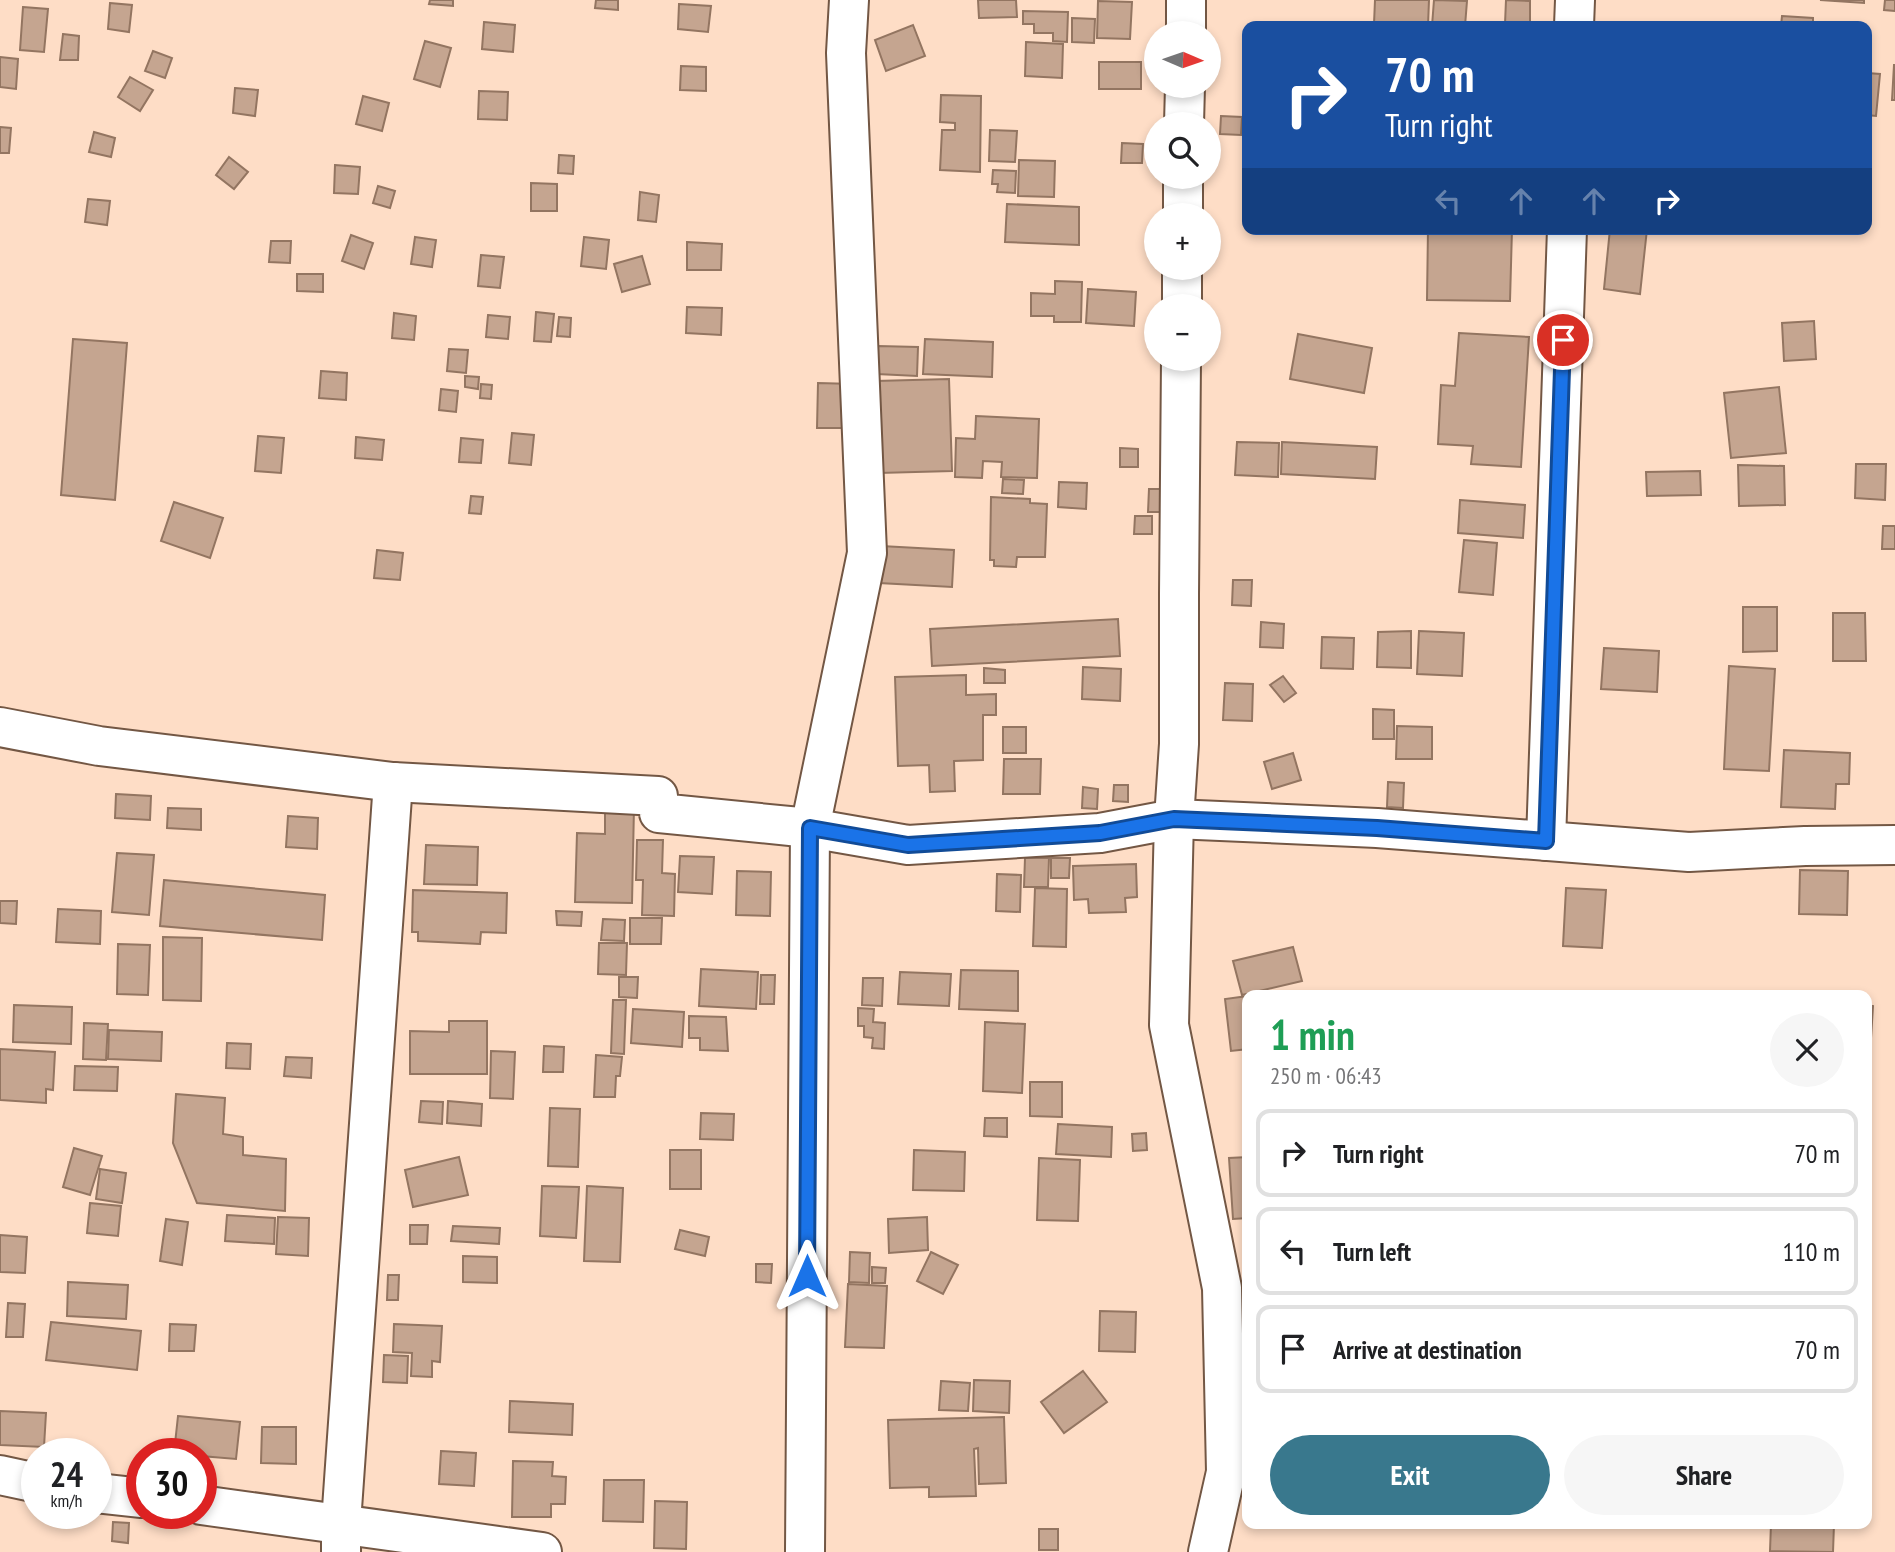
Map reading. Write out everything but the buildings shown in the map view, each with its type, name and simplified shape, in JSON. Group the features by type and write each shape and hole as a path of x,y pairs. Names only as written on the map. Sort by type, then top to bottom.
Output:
{"street":[{"path":"805,1552 810,828 867,553 846,53 849,0"},
{"path":"1186,0 1186,21"},
{"path":"1574,21 1575,0"},
{"path":"1546,841 1567,235"},
{"path":"1181,371 1179,744 1174,819 1169,1025 1222,1287 1226,1472 1208,1552"},
{"path":"0,727 99,746 393,782 659,796 659,813 810,828 908,845 1100,833 1174,819 1377,828 1689,852 1895,845"},
{"path":"341,1538 393,782"},
{"path":"0,1475 21,1480"},
{"path":"217,1509 341,1538 542,1552"}],"route":[{"path":"807,1276 810,828 908,845 1100,833 1174,819 1377,828 1546,841 1563,340"}]}
